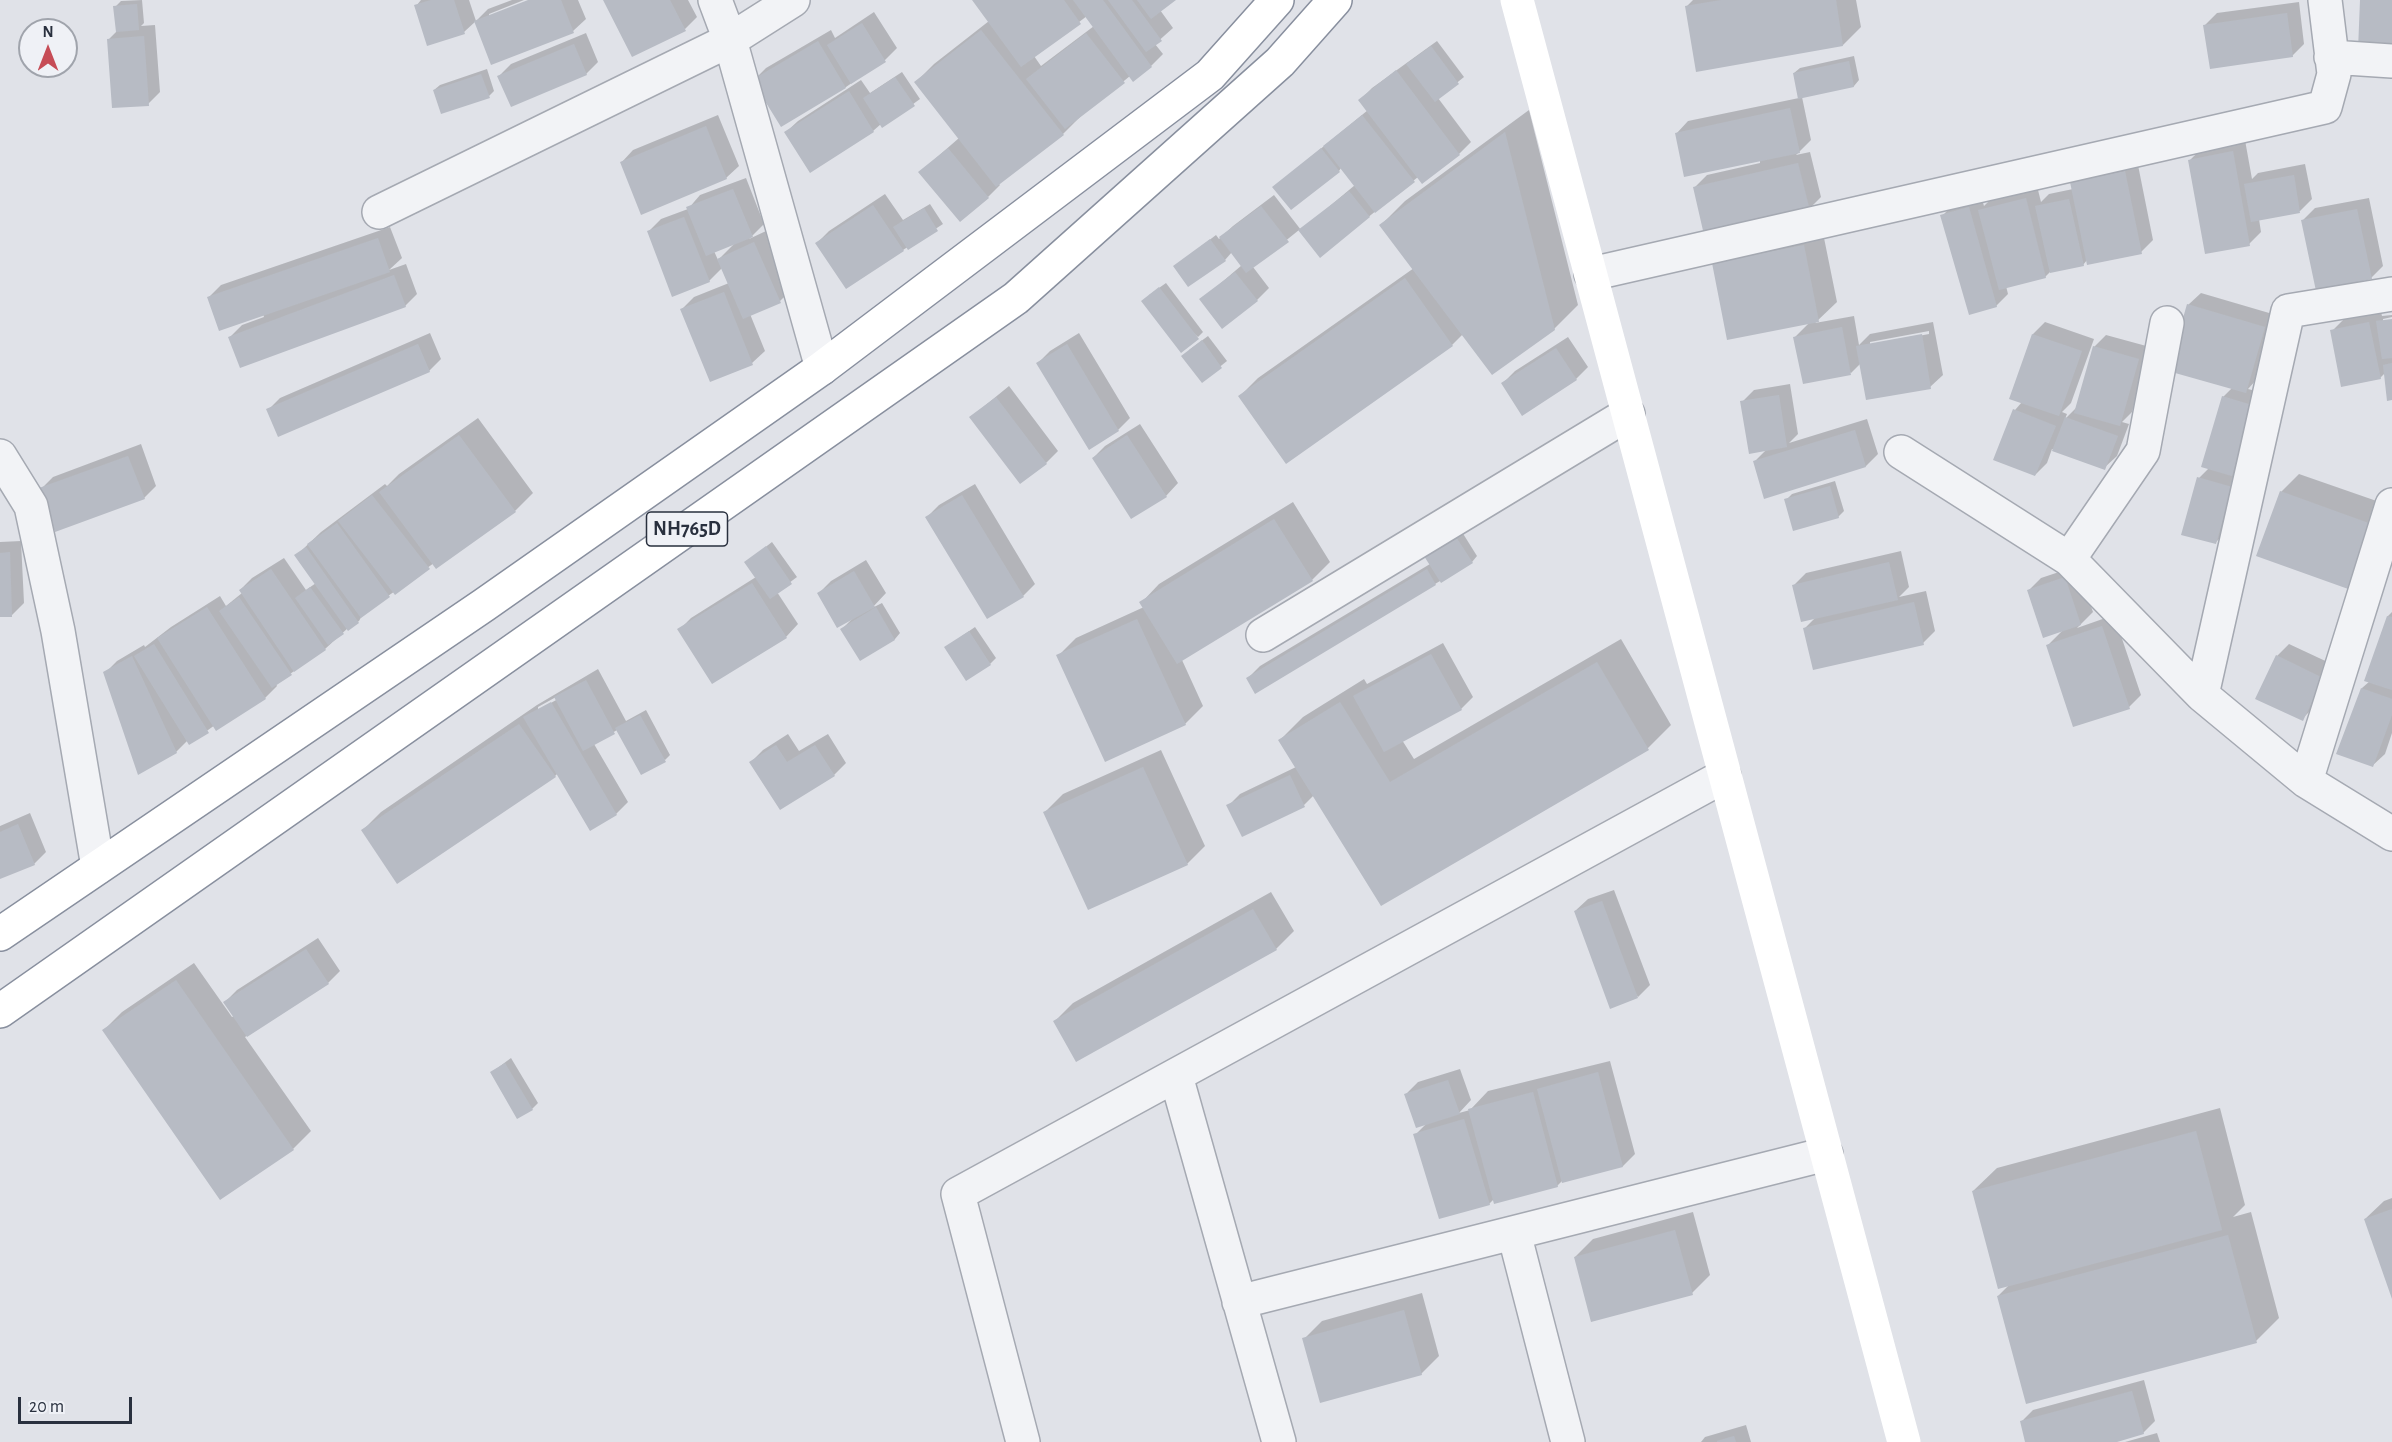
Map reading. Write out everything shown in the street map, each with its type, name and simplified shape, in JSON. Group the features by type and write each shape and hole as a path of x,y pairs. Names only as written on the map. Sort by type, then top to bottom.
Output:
{"main road":[{"name":"NH765D","path":"0,934 483,605 822,368 1210,75 1277,0"},
{"name":"NH765D","path":"0,1011 1017,298 1280,62 1335,0"},
{"path":"1517,0 1904,1442"}],"street":[{"path":"715,0 730,40 822,368"},
{"path":"379,212 730,40 793,0"},
{"path":"1591,274 2325,107 2334,74 2325,0"},
{"path":"2331,57 2392,61"},
{"path":"2202,695 2288,311 2392,294"},
{"path":"2069,559 2143,451 2167,323"},
{"path":"1263,634 1628,414"},
{"path":"1901,452 2069,559 2202,695 2306,781 2392,834"},
{"path":"0,456 31,506 58,631 98,867"},
{"path":"2306,781 2392,505"},
{"path":"1023,1442 958,1194 1724,776"},
{"path":"1176,1076 1279,1442"},
{"path":"1239,1302 1826,1154"},
{"path":"1514,1233 1568,1442"}],"building":[{"path":"431,0 454,0 465,34 427,46 414,5"},
{"path":"528,0 561,0 574,33 491,65 474,21"},
{"path":"603,0 670,0 686,31 632,57"},
{"path":"972,0 1064,0 1081,24 1021,67"},
{"path":"1073,0 1103,0 1152,67 1133,82"},
{"path":"1108,0 1132,0 1162,41 1146,52"},
{"path":"1137,0 1176,0 1151,19"},
{"path":"1721,0 1836,0 1843,46 1696,72 1685,6"},
{"path":"2360,0 2392,0 2392,52 2358,50"},
{"path":"137,4 139,30 116,32 113,6"},
{"path":"2287,13 2293,57 2210,69 2203,25"},
{"path":"862,23 886,62 851,84 827,45"},
{"path":"981,30 1064,135 996,187 914,82"},
{"path":"1086,33 1125,83 1065,129 1026,79"},
{"path":"144,36 149,106 112,108 107,39"},
{"path":"818,41 846,88 781,127 752,80"},
{"path":"574,44 587,75 511,107 497,76"},
{"path":"1431,46 1459,84 1435,102 1406,64"},
{"path":"1849,61 1854,87 1798,99 1793,73"},
{"path":"1396,70 1460,155 1422,184 1358,100"},
{"path":"481,74 490,98 441,114 433,90"},
{"path":"895,77 915,106 882,128 863,98"},
{"path":"849,91 874,132 810,173 784,132"},
{"path":"1790,108 1800,153 1684,177 1675,133"},
{"path":"1362,115 1415,182 1375,213 1323,146"},
{"path":"706,126 727,179 641,215 620,162"},
{"path":"1505,132 1555,330 1492,375 1379,225"},
{"path":"948,148 989,198 960,222 918,172"},
{"path":"1321,148 1340,172 1291,210 1272,187"},
{"path":"2233,151 2250,246 2205,254 2188,160"},
{"path":"1798,163 1810,211 1704,235 1693,187"},
{"path":"2125,171 2142,254 2087,265 2070,182"},
{"path":"2294,175 2300,213 2251,222 2244,184"},
{"path":"733,189 753,237 706,256 686,207"},
{"path":"1349,191 1370,217 1320,258 1298,230"},
{"path":"2026,198 2046,278 1999,290 1978,210"},
{"path":"2069,199 2084,266 2050,273 2035,206"},
{"path":"873,205 904,251 846,289 815,243"},
{"path":"1261,206 1289,242 1246,273 1219,237"},
{"path":"1969,207 1997,307 1969,315 1940,215"},
{"path":"924,208 938,231 908,250 893,227"},
{"path":"2357,209 2372,279 2316,291 2301,220"},
{"path":"684,217 710,282 672,297 647,231"},
{"path":"378,238 390,272 219,331 207,297"},
{"path":"1210,239 1226,261 1188,287 1173,266"},
{"path":"754,242 781,303 743,319 717,259"},
{"path":"1804,245 1819,322 1727,340 1712,263"},
{"path":"1235,272 1258,301 1222,329 1199,299"},
{"path":"394,275 406,307 240,368 228,337"},
{"path":"1405,278 1453,346 1286,464 1238,396"},
{"path":"1159,287 1199,339 1181,353 1141,301"},
{"path":"724,292 753,365 710,382 680,309"},
{"path":"2187,304 2265,327 2246,393 2168,371"},
{"path":"2392,319 2392,358 2382,359 2376,321"},
{"path":"2369,322 2381,379 2341,387 2330,330"},
{"path":"1842,327 1851,375 1803,384 1793,337"},
{"path":"1922,334 1931,389 1866,400 1856,346"},
{"path":"2032,334 2082,351 2059,416 2009,399"},
{"path":"1202,340 1222,368 1202,383 1181,356"},
{"path":"418,344 430,372 278,437 266,409"},
{"path":"1067,344 1119,431 1089,450 1036,363"},
{"path":"2093,346 2139,359 2120,426 2074,413"},
{"path":"1556,348 1577,380 1522,416 1501,383"},
{"path":"2392,363 2392,400 2387,401 2383,365"},
{"path":"1779,395 1787,447 1749,454 1740,401"},
{"path":"2222,396 2252,405 2232,476 2201,467"},
{"path":"996,397 1047,464 1020,484 969,417"},
{"path":"2013,409 2056,426 2035,476 1993,460"},
{"path":"2065,417 2118,436 2105,470 2052,451"},
{"path":"1855,430 1866,467 1764,499 1753,461"},
{"path":"459,435 516,512 436,569 379,492"},
{"path":"1127,435 1167,497 1131,519 1092,458"},
{"path":"128,456 145,499 55,532 39,488"},
{"path":"2197,477 2232,487 2216,544 2181,535"},
{"path":"1830,486 1839,518 1793,531 1784,499"},
{"path":"2280,491 2374,525 2351,590 2256,556"},
{"path":"372,495 430,569 395,595 338,521"},
{"path":"962,495 1024,597 987,619 925,517"},
{"path":"1274,519 1313,581 1177,664 1139,602"},
{"path":"337,523 390,597 361,618 307,544"},
{"path":"1456,537 1473,563 1441,583 1424,556"},
{"path":"766,546 792,584 770,599 744,562"},
{"path":"306,547 359,623 348,631 294,555"},
{"path":"10,552 12,617 0,617 0,553"},
{"path":"1889,562 1898,600 1801,622 1792,585"},
{"path":"271,569 326,650 294,672 239,590"},
{"path":"1427,569 1436,585 1255,694 1246,678"},
{"path":"854,571 875,607 837,628 817,593"},
{"path":"2065,577 2081,625 2043,638 2027,590"},
{"path":"752,583 787,638 712,684 677,629"},
{"path":"310,587 344,634 328,645 295,598"},
{"path":"239,597 292,675 272,688 219,611"},
{"path":"1914,602 1924,645 1813,670 1803,628"},
{"path":"207,607 266,699 216,731 157,638"},
{"path":"876,607 895,640 860,661 840,629"},
{"path":"2387,616 2392,617 2392,690 2364,681"},
{"path":"1137,619 1186,725 1105,762 1056,655"},
{"path":"2102,626 2130,709 2073,727 2046,645"},
{"path":"969,631 991,665 966,681 944,647"},
{"path":"154,644 209,733 189,745 134,656"},
{"path":"1431,654 1462,710 1384,752 1353,696"},
{"path":"2276,655 2323,678 2303,721 2255,699"},
{"path":"132,656 177,753 138,775 103,672"},
{"path":"1597,662 1649,750 1381,906 1278,740 1340,702 1390,782"},
{"path":"586,680 615,734 583,751 554,697"},
{"path":"2361,688 2392,699 2392,715 2373,767 2336,754"},
{"path":"551,702 617,815 590,831 523,717"},
{"path":"640,715 666,762 641,775 615,728"},
{"path":"519,724 556,777 397,884 361,830"},
{"path":"776,745 787,762 815,745 835,776 780,810 749,762"},
{"path":"1143,767 1188,865 1088,910 1043,812"},
{"path":"1290,775 1305,807 1242,837 1226,805"},
{"path":"18,824 35,865 0,879 0,832"},
{"path":"1602,901 1638,998 1610,1009 1574,911"},
{"path":"1253,909 1277,950 1076,1062 1053,1021"},
{"path":"306,949 329,984 247,1037 223,1002"},
{"path":"176,980 294,1150 220,1200 102,1030"},
{"path":"505,1063 533,1110 517,1119 490,1072"},
{"path":"1598,1072 1623,1167 1562,1183 1537,1089"},
{"path":"1448,1080 1460,1114 1416,1128 1404,1094"},
{"path":"1533,1092 1558,1187 1494,1204 1468,1109"},
{"path":"1464,1119 1490,1205 1439,1219 1413,1134"},
{"path":"2196,1131 2222,1230 1998,1289 1972,1191"},
{"path":"2392,1209 2392,1299 2364,1219"},
{"path":"1675,1230 1693,1295 1591,1322 1574,1257"},
{"path":"2228,1235 2257,1343 2026,1404 1997,1296"},
{"path":"1404,1310 1422,1375 1320,1403 1302,1338"},
{"path":"2132,1391 2144,1434 2117,1442 2025,1442 2020,1421"},
{"path":"1734,1436 1736,1442 1717,1442 1717,1441"}]}
